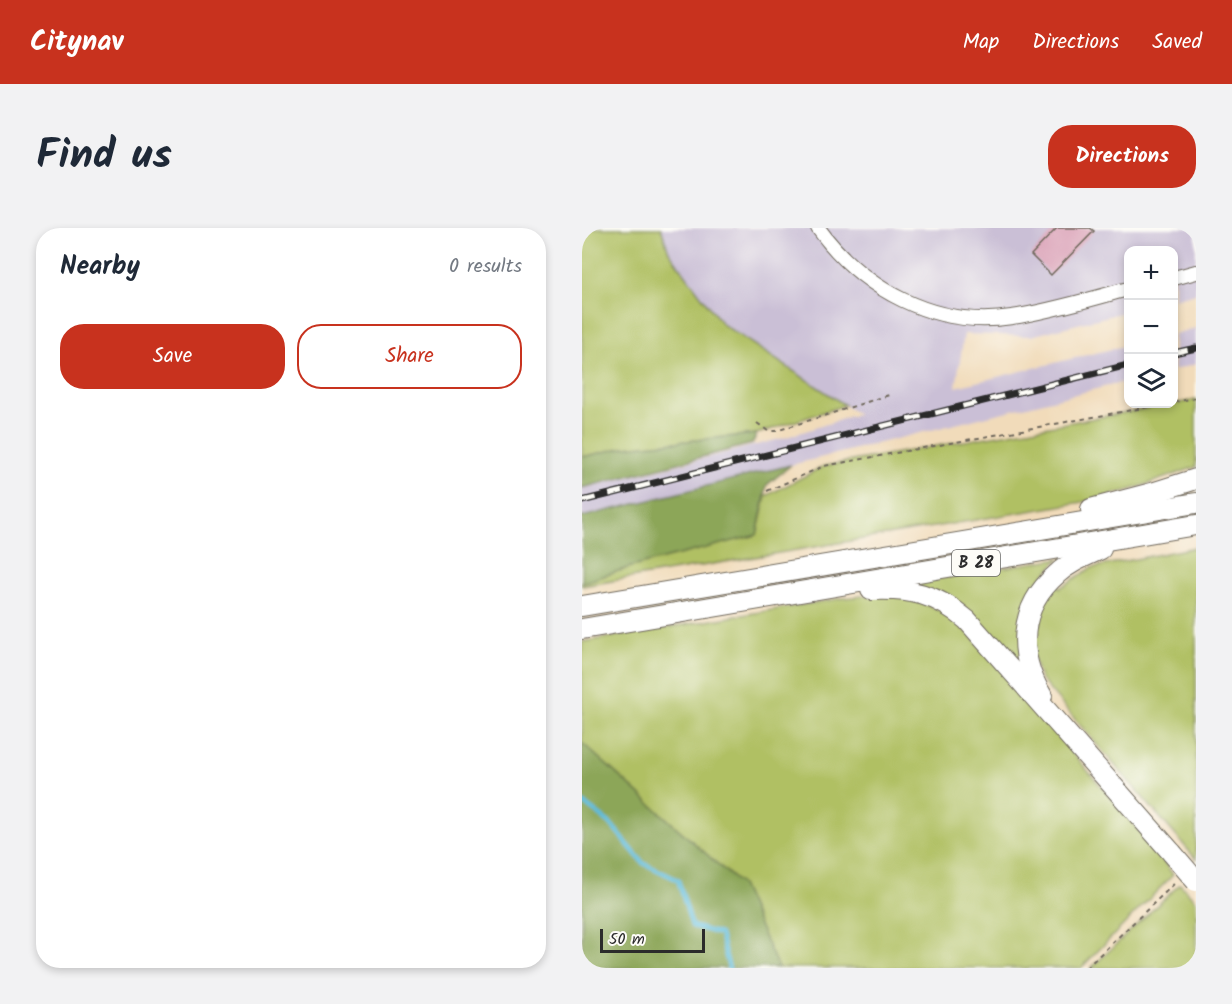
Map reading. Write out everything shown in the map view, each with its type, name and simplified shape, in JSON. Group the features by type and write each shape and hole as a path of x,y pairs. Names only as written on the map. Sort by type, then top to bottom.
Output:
{"highway":[{"path":"1020,533 1055,518 1196,479"},
{"name":"B 28","path":"582,606 1196,503"},
{"name":"B 28","path":"582,629 1196,525"},
{"path":"1053,717 1033,680 1025,654 1026,620 1036,598 1056,574 1077,560 1143,534"},
{"path":"808,591 842,594 896,590 922,594 940,600 958,612 976,628 1172,853 1188,880"}],"street":[{"path":"818,228 842,259 868,281 901,300 928,310 955,316 983,319 1012,317 1124,290"},
{"path":"1178,277 1196,272"}],"path":[{"path":"757,423 768,431 776,430 892,394"},
{"path":"1178,401 1196,398"},
{"path":"767,491 824,466 1143,408"},
{"path":"1086,968 1188,880"}],"shaded area":[{"path":"661,228 1196,228 1196,293 1178,298 1178,246 1124,246 1124,312 1031,336 964,334 956,387 1124,346 1124,382 582,517 582,489 784,438 858,414 722,324 669,252"},
{"path":"1196,328 1196,364 1178,369 1178,354 1178,333"}],"green space":[{"path":"582,228 661,228 669,252 722,324 845,405 757,434 625,447 582,457"},
{"path":"1196,400 1196,467 1130,490 1083,502 582,586 582,583 631,567 757,535 766,496 824,466 1151,408 1178,408 1178,403"},
{"path":"757,434 752,444 582,488 582,457 625,447"},
{"path":"791,465 767,485 757,535 631,567 582,583 582,517"},
{"path":"1196,547 1196,859 1040,679 1031,650 1033,625 1056,581 1060,588 1091,568"},
{"path":"1060,558 1037,582 1023,661 1015,664 997,638 959,605 912,583"},
{"path":"882,594 909,597 954,617 1155,849 1173,875 1081,968 778,968 741,885 582,743 582,642 843,598"},
{"path":"582,743 741,885 778,968 582,968"},
{"path":"1180,884 1196,901 1196,968 1091,968"}],"building":[{"path":"1057,228 1090,228 1094,231 1051,275 1031,255"}],"waterway":[{"path":"582,802 610,823 643,863 678,880 692,926 720,934 729,968"}],"railway":[{"path":"1178,352 1196,348"},
{"path":"582,501 1124,366"}]}
